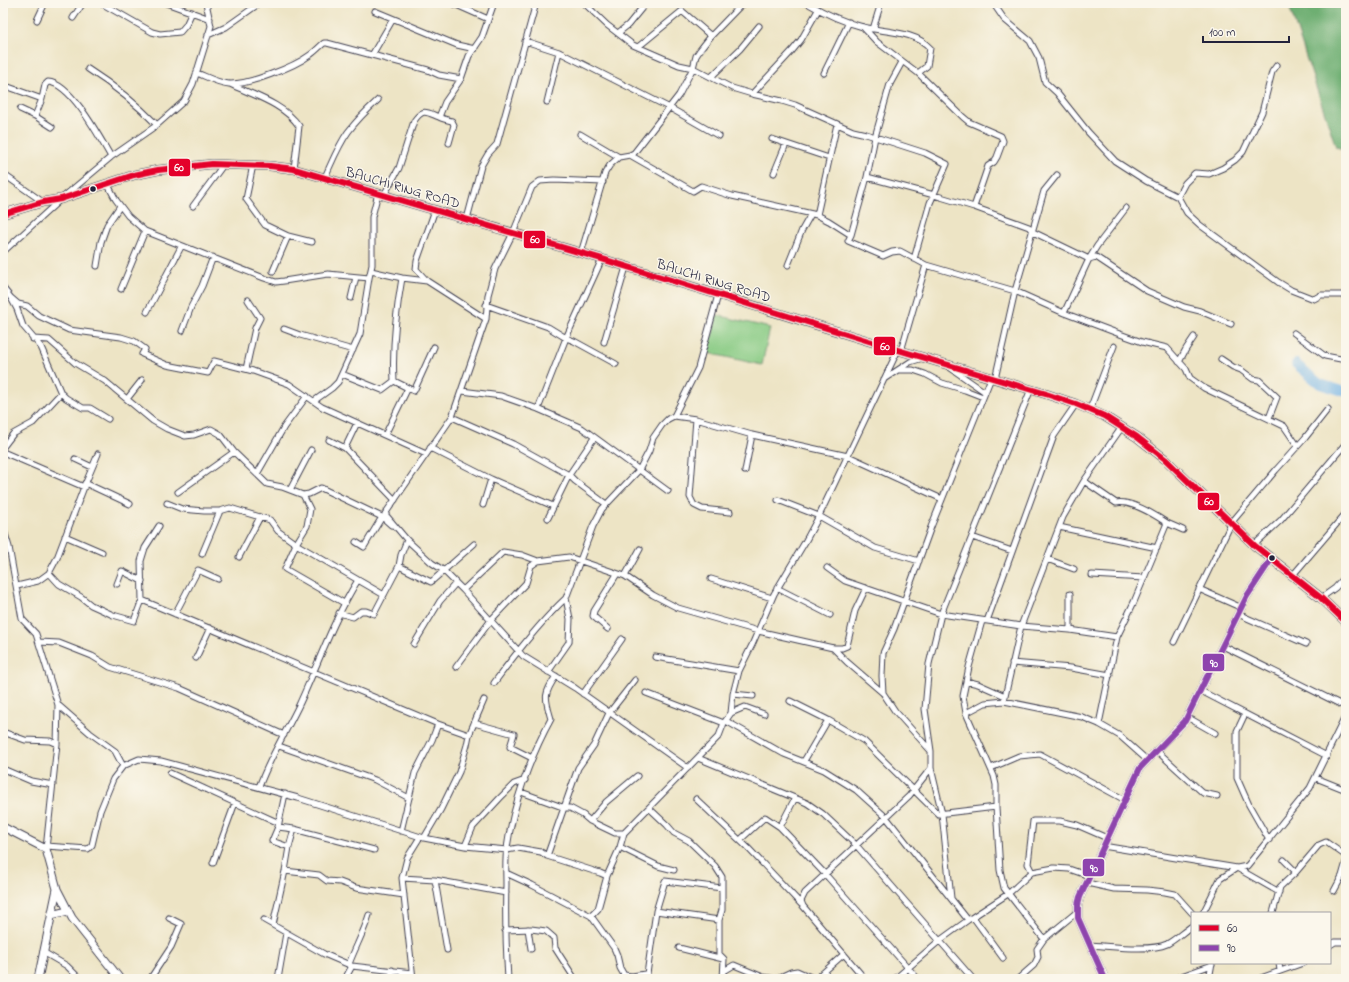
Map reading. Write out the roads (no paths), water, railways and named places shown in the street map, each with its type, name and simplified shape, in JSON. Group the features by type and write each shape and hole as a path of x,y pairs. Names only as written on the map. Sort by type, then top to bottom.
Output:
{"main road":[{"name":"BAUCHI RING ROAD","path":"3,214 61,198 134,175 158,170 195,165 224,164 294,169 602,259 899,351 1031,389 1090,409 1137,437 1165,459 1232,522 1254,545 1321,598 1346,622"}],"street":[{"path":"37,20 45,3"},
{"path":"73,18 83,3"},
{"path":"101,3 152,32 160,34 180,32 186,25 192,12"},
{"path":"166,3 210,19"},
{"path":"3,252 61,198 111,157 157,125 184,101 197,73 212,26 206,3"},
{"path":"208,35 226,27 260,3"},
{"path":"452,3 488,19"},
{"path":"438,117 445,102 461,79 470,56 482,38 494,3"},
{"path":"466,219 481,166 488,154 497,144 536,3"},
{"path":"584,3 607,25 633,46 679,65 693,68 732,88 795,105 853,132 875,137 925,153 947,164 934,195 914,259"},
{"path":"618,33 628,25 646,3"},
{"path":"581,254 606,173 619,157 634,153 642,144 679,95 693,68 696,56 711,36 743,3"},
{"path":"807,3 863,27 907,35 926,43 930,48 927,66 918,73"},
{"path":"873,29 881,3"},
{"path":"993,3 1004,19 1030,40 1040,58 1045,82 1057,93 1100,146 1115,161 1146,181 1178,197 1187,213 1200,225 1291,290 1314,299 1321,295 1346,295"},
{"path":"752,94 801,40 815,6"},
{"path":"375,11 457,45 475,49"},
{"path":"638,47 682,11 711,36"},
{"path":"372,55 393,19"},
{"path":"824,73 849,22"},
{"path":"711,77 740,49 759,26"},
{"path":"863,27 877,42 918,73 969,122 1001,136 1003,141 997,158 988,166 974,207"},
{"path":"525,41 559,52 670,108 719,136"},
{"path":"229,84 254,80 268,75 302,60 324,43 330,43 428,70 439,75 461,79"},
{"path":"547,102 559,52"},
{"path":"902,62 890,84 875,137 867,177 848,241 884,256 892,252 900,251 926,265 1015,291 1064,313 1117,334 1167,348 1186,369 1190,378 1204,388 1284,426 1297,445"},
{"path":"1178,197 1185,183 1194,173 1209,174 1223,168 1235,160 1243,152 1262,112 1272,72 1277,65"},
{"path":"88,69 141,107 157,125"},
{"path":"197,73 229,84 270,102 296,121 299,126 294,169"},
{"path":"35,116 42,99 45,85 48,82 52,82 62,88 80,107 94,127 111,157"},
{"path":"3,86 42,99"},
{"path":"325,177 335,154 347,133 360,117 378,100"},
{"path":"20,108 52,127"},
{"path":"314,401 338,382 360,334 372,264 372,217 381,194 399,168 412,127 418,115 422,112 427,112 452,121 454,125 449,143"},
{"path":"788,265 802,230 814,215 836,124"},
{"path":"580,134 619,157"},
{"path":"772,139 829,158"},
{"path":"774,173 786,144"},
{"path":"630,155 693,191 701,186 732,196 814,215 829,221 851,235"},
{"path":"193,206 224,164"},
{"path":"254,165 246,199 266,225 288,236 312,242"},
{"path":"3,174 43,202"},
{"path":"883,693 883,653 942,499 985,392 993,378 1015,291 1044,191 1057,175"},
{"path":"867,177 974,207 1029,227 1033,232 1089,259 1096,257 1148,290 1184,307 1200,311 1231,324"},
{"path":"399,532 385,514 452,417 486,319 486,305 495,269 513,233 532,187 540,181 554,180 602,182"},
{"path":"107,183 120,206 144,231 264,278 276,282 284,282 328,274 369,278"},
{"path":"97,266 101,242 107,225 120,206"},
{"path":"1064,313 1089,259 1126,208"},
{"path":"435,210 417,261 416,269 427,281 486,319"},
{"path":"121,289 144,231"},
{"path":"273,271 288,236"},
{"path":"147,312 181,246"},
{"path":"182,331 188,313 202,286 213,257"},
{"path":"538,409 566,338 602,259"},
{"path":"591,916 598,909 607,876 620,847 624,833 718,736 731,713 733,694 739,671 772,598 806,542 884,379 899,351 926,265"},
{"path":"604,342 626,267"},
{"path":"371,271 402,278 427,281"},
{"path":"351,298 356,277"},
{"path":"394,381 393,361 398,297 402,278"},
{"path":"3,288 17,309 23,326 41,347 61,393 66,398 83,408 90,408 100,416 108,419"},
{"path":"674,416 698,368 718,295"},
{"path":"11,298 18,304 27,306 39,316 69,330 121,337 134,341 145,349 142,354 168,364 208,373 214,361 246,369 289,384 322,406 426,454"},
{"path":"246,369 255,328 260,318 248,300"},
{"path":"486,305 548,327 616,364"},
{"path":"284,329 353,350"},
{"path":"1294,332 1326,356 1346,360"},
{"path":"1179,362 1194,337"},
{"path":"33,339 49,340 75,363 105,381 153,421 167,429 184,436 194,435 211,429 220,434 234,452 267,484 302,495 309,494 321,488 382,517 432,563 443,570 523,656 583,694 688,768"},
{"path":"1090,409 1114,346"},
{"path":"394,381 414,391 434,347"},
{"path":"884,379 910,362 924,358"},
{"path":"1221,358 1253,379 1259,380 1277,397 1269,418"},
{"path":"943,364 985,392"},
{"path":"898,370 913,370 925,374 942,383 983,397"},
{"path":"342,374 382,390 394,381"},
{"path":"127,399 142,380"},
{"path":"385,435 408,388"},
{"path":"951,899 942,814 931,768 931,751 925,709 929,664 941,614 1031,389"},
{"path":"462,391 501,396 538,409 582,428 668,491"},
{"path":"3,447 13,434 33,423 61,393"},
{"path":"257,474 284,427 307,396"},
{"path":"1044,939 1004,888 1000,870 996,785 992,768 966,713 963,696 984,621 1012,551 1054,436 1076,404"},
{"path":"1174,642 1232,522 1297,445 1305,438 1328,409"},
{"path":"494,683 518,651 555,608 566,598 593,526 602,509 639,470 649,451 653,438 668,419 674,416 696,419 752,435 848,456 942,499"},
{"path":"452,417 513,444 569,475 606,504"},
{"path":"696,419 690,498 694,505 702,509 730,512"},
{"path":"345,448 357,422"},
{"path":"1004,698 1020,626 1063,517 1084,481 1122,427"},
{"path":"746,471 752,435"},
{"path":"548,518 569,475 594,438"},
{"path":"329,440 345,448 395,500"},
{"path":"1254,545 1281,520 1346,443"},
{"path":"430,448 491,479 553,506"},
{"path":"290,490 311,450"},
{"path":"3,452 130,504"},
{"path":"178,492 234,452"},
{"path":"17,586 38,581 49,573 98,454"},
{"path":"75,459 92,467"},
{"path":"484,505 491,479"},
{"path":"1084,481 1116,503 1121,502 1131,504 1183,530"},
{"path":"302,495 310,508 306,526 285,569 344,602"},
{"path":"778,500 819,516 875,548 918,561"},
{"path":"166,503 182,509 204,511 220,511 230,508 270,520 278,531 296,544 384,595"},
{"path":"202,554 220,511"},
{"path":"1292,576 1346,513"},
{"path":"239,557 260,517"},
{"path":"356,542 364,546 382,517"},
{"path":"1099,724 1117,637 1167,523"},
{"path":"49,573 59,584 91,605 113,615 134,621 142,600 141,561 145,548 159,526"},
{"path":"3,527 10,547 22,619 36,634 58,705 58,744 46,848 57,889 68,911 120,979"},
{"path":"1059,527 1157,548"},
{"path":"65,536 102,552"},
{"path":"972,537 1012,551"},
{"path":"339,613 355,616 359,612 363,611 374,614 399,566 401,555 407,540"},
{"path":"399,566 431,582 474,544"},
{"path":"625,576 640,550"},
{"path":"463,590 503,552 522,555 538,561 569,557 625,576 653,595 678,608 758,631 833,648 842,648 847,646 855,610 866,588"},
{"path":"1105,979 1078,918 1077,912 1080,897 1140,768 1187,717 1247,596 1272,558"},
{"path":"1047,559 1074,569"},
{"path":"456,667 491,620 526,583 532,566 538,561"},
{"path":"827,568 845,581 941,614 1020,626 1070,630 1117,637"},
{"path":"175,614 198,570 218,579"},
{"path":"117,584 122,571 142,581"},
{"path":"608,628 593,616 594,611 617,574"},
{"path":"1092,575 1144,578"},
{"path":"1321,598 1335,588 1346,576"},
{"path":"711,579 772,598"},
{"path":"259,787 265,770 279,746 314,672 331,629 344,602 358,580"},
{"path":"414,644 440,601 456,583"},
{"path":"777,588 830,615"},
{"path":"1199,589 1306,644"},
{"path":"1070,594 1070,630"},
{"path":"548,672 569,642 570,619 566,598"},
{"path":"142,600 438,724 469,735"},
{"path":"196,658 210,628"},
{"path":"583,694 622,639"},
{"path":"38,642 59,643 92,656 110,667 179,688 284,735"},
{"path":"1222,646 1346,707"},
{"path":"833,648 883,693 895,711 931,751"},
{"path":"655,657 739,671"},
{"path":"1012,663 1071,668 1110,674"},
{"path":"508,979 505,930 506,850 510,828 532,758 552,719 546,701 547,689 556,676"},
{"path":"547,856 578,768 594,745 609,713 635,680"},
{"path":"966,681 978,684 1004,698 1082,717 1099,724 1120,736 1147,760"},
{"path":"1201,691 1327,756"},
{"path":"646,693 725,722 784,754 824,770 856,790 886,817 951,899 970,918 1003,958"},
{"path":"733,694 753,696"},
{"path":"966,713 985,703 1004,698"},
{"path":"413,979 402,878 407,858 441,809 459,772 469,735 484,700"},
{"path":"790,701 828,720 864,741 938,814 996,807"},
{"path":"58,705 84,728 114,751 123,766"},
{"path":"731,713 745,707 764,714"},
{"path":"1245,714 1237,731 1237,778 1249,805 1269,840"},
{"path":"1204,912 1220,879 1237,868 1247,866 1310,788 1346,715"},
{"path":"1187,717 1215,733"},
{"path":"804,761 828,720"},
{"path":"474,723 514,734 510,747 532,758"},
{"path":"402,830 415,773 432,740 438,724"},
{"path":"3,732 25,740 50,741 58,744"},
{"path":"279,746 375,780 409,798"},
{"path":"1156,750 1203,793 1217,796"},
{"path":"992,768 1019,756 1040,754 1125,800"},
{"path":"698,758 807,803 823,814 856,845 973,979"},
{"path":"3,827 46,848 88,849 92,845 100,811 113,779 123,766 139,759 161,761 285,794 422,837 465,846 506,850 518,848 541,852 547,856 607,876"},
{"path":"803,906 801,901 805,893 914,790 931,768"},
{"path":"3,769 31,781 53,785"},
{"path":"170,773 279,825 374,850"},
{"path":"590,822 606,802 637,776"},
{"path":"1316,778 1346,790"},
{"path":"465,846 474,827 500,798 514,784 525,780"},
{"path":"521,792 565,808 570,808 583,815 590,822 615,834 624,833"},
{"path":"285,794 279,825 272,841 289,847"},
{"path":"780,827 795,798"},
{"path":"696,799 740,840 803,906 865,979"},
{"path":"213,863 235,803"},
{"path":"649,808 674,833 689,841 715,866 722,877 722,910 719,920 719,954 724,959 723,979"},
{"path":"740,840 765,817 780,827 825,874 918,979"},
{"path":"1032,872 1028,864 1033,821 1060,821 1077,825 1107,838"},
{"path":"273,925 294,829"},
{"path":"1274,912 1280,887 1296,872 1319,845 1326,842 1346,856"},
{"path":"1103,846 1237,868 1279,892"},
{"path":"620,847 658,866 674,870"},
{"path":"1284,860 1296,872"},
{"path":"1334,891 1342,876 1346,862"},
{"path":"895,979 970,918 1008,894 1032,872 1054,868 1069,869 1089,876"},
{"path":"285,871 319,874 327,881 340,882 356,888 404,895"},
{"path":"506,874 532,885 591,916 618,955 620,968 624,975 632,976 645,974 648,979"},
{"path":"402,878 436,880 506,894"},
{"path":"436,880 447,950"},
{"path":"648,979 648,966 656,911 665,881 722,888"},
{"path":"1087,883 1114,889 1147,890 1175,894 1191,912"},
{"path":"38,979 57,889"},
{"path":"51,915 68,911"},
{"path":"656,911 719,920"},
{"path":"1018,979 1034,965 1038,957 1037,949 1044,939 1077,912"},
{"path":"345,979 356,945 365,928 369,915"},
{"path":"150,979 171,947 181,924 169,918"},
{"path":"264,920 324,954 350,965 412,973"},
{"path":"1090,945 1147,948 1167,944 1191,927"},
{"path":"505,930 528,929 546,931 554,938 555,948 575,979"},
{"path":"528,929 531,949"},
{"path":"278,979 286,933"},
{"path":"1332,942 1346,942"},
{"path":"679,948 724,959"},
{"path":"43,952 67,966 80,979"},
{"path":"724,971 734,965 758,978 776,979 785,977 791,972 797,971 816,979 844,954"},
{"path":"1173,979 1212,964"},
{"path":"1209,979 1212,964"},
{"path":"1279,964 1280,971"},
{"path":"1258,979 1300,964"},
{"path":"391,979 392,970"}],"waterway":[{"path":"1296,364 1320,384 1346,392"}]}
